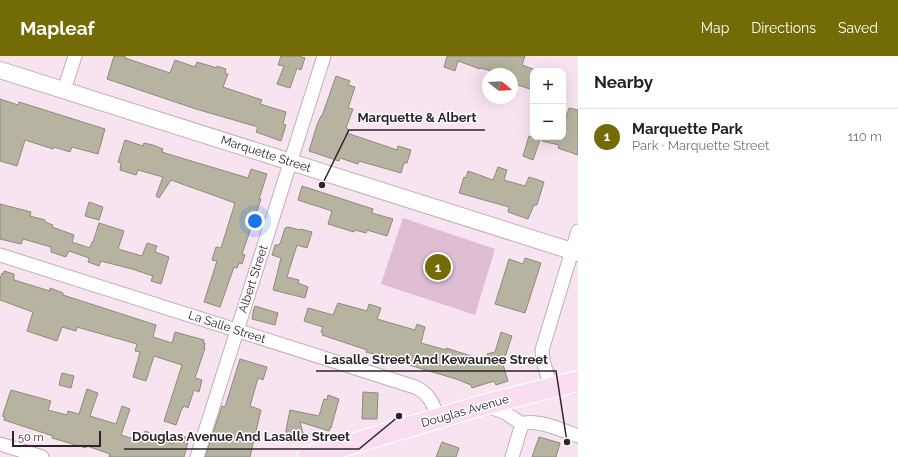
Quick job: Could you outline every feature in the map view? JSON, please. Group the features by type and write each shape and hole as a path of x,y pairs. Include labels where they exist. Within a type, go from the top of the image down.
{"main road":[{"name":"Douglas Avenue","path":"307,457 483,405 578,381"}],"street":[{"path":"64,90 75,56"},
{"name":"Albert Street","path":"197,457 324,56"},
{"name":"Marquette Street","path":"0,70 575,252"},
{"path":"551,388 543,360 542,350 575,252 578,231"},
{"name":"La Salle Street","path":"0,255 415,387 429,397 438,418"},
{"path":"483,405 504,412 522,424"},
{"path":"522,424 526,422 538,424 578,436"},
{"path":"512,457 522,424"},
{"path":"0,444 42,457"}],"shaded area":[{"path":"403,218 495,249 475,315 381,284"}],"building":[{"path":"114,56 125,56 125,58 170,73 175,60 195,67 197,62 226,69 225,73 228,74 223,87 262,100 260,104 286,112 283,124 286,125 281,141 256,132 258,127 196,109 107,79"},
{"path":"281,56 299,56 305,58 301,70 297,68 290,88 277,84 284,66 278,65"},
{"path":"447,56 525,56 522,65 530,68 530,89 518,85 518,68 480,69 458,61 455,71 444,67"},
{"path":"336,76 350,81 348,85 355,87 348,108 353,109 346,128 348,129 347,133 397,150 398,146 411,150 407,163 404,163 401,173 359,161 358,164 340,158 339,161 309,151 317,125 322,116"},
{"path":"0,99 18,105 19,102 105,129 98,154 72,147 70,152 54,147 53,149 25,140 17,166 0,161"},
{"path":"569,108 578,110 578,155 558,148 559,145 542,141 566,140 566,118"},
{"path":"529,136 530,140 540,140 533,160 523,156"},
{"path":"125,140 143,146 144,143 153,145 163,149 162,152 248,178 251,169 267,174 259,199 261,199 242,254 245,255 242,264 239,263 237,268 234,267 220,307 204,302 217,261 212,260 216,247 221,248 235,203 171,180 159,198 156,196 163,177 138,170 136,175 120,170 121,163 118,162"},
{"path":"498,167 507,170 504,180 525,186 529,177 544,182 537,205 534,205 528,219 508,212 509,207 459,193 464,177 466,178 468,171 493,180"},
{"path":"302,186 373,209 372,213 393,219 387,236 367,230 366,233 355,230 354,232 328,224 332,211 298,200"},
{"path":"89,202 103,207 99,220 85,216"},
{"path":"0,204 31,212 30,216 45,220 45,222 53,225 52,227 74,235 72,242 90,248 99,223 124,231 118,249 142,256 147,243 157,246 155,252 169,257 161,284 151,281 153,276 101,261 99,266 88,262 89,258 69,251 66,257 51,252 51,247 23,239 21,244 0,239"},
{"path":"288,227 312,232 307,248 297,245 287,277 299,280 298,283 308,287 305,298 273,290 281,258 272,255 275,245 280,244 285,228"},
{"path":"525,258 541,263 525,313 495,304 509,259 523,264"},
{"path":"4,271 14,274 14,280 50,291 50,288 63,293 63,295 156,325 153,337 172,343 175,332 204,340 203,343 205,343 205,348 195,378 202,380 199,392 194,390 188,408 184,406 182,408 176,425 164,421 182,365 154,356 146,381 133,377 140,352 135,351 137,344 77,327 76,331 62,327 57,341 27,331 33,312 0,300 0,279 2,273 4,274"},
{"path":"338,303 367,311 369,304 381,308 377,319 415,330 417,324 425,327 421,343 446,350 446,348 490,362 487,354 495,352 501,332 512,336 505,357 501,358 508,381 496,385 494,381 472,388 471,385 456,379 409,365 410,363 381,354 381,356 366,352 367,350 322,335 323,333 321,332 323,327 304,321 308,308 333,315"},
{"path":"255,306 278,313 275,325 252,319"},
{"path":"240,359 267,367 263,380 258,378 250,406 261,410 250,457 205,457 222,406 225,407"},
{"path":"62,373 74,376 71,388 59,385"},
{"path":"87,389 98,393 90,416 116,424 122,406 130,409 121,435 142,441 145,431 156,435 155,438 173,444 176,435 189,438 184,457 109,457 110,454 87,446 86,448 52,438 53,436 4,420 5,417 3,417 3,414 11,390 51,401 48,410 67,415 68,411 79,414"},
{"path":"363,392 378,393 377,419 362,419"},
{"path":"328,395 339,399 329,431 300,422 304,438 288,442 286,430 290,410 319,416 324,399 327,400"},
{"path":"539,437 560,443 556,457 532,457"},
{"path":"442,442 459,448 456,457 436,457"}],"place":[{"name":"Marquette & Albert","path":"322,185"},
{"name":"Marquette Park","path":"438,267"},
{"name":"Douglas Avenue And Lasalle Street","path":"399,416"},
{"name":"Lasalle Street And Kewaunee Street","path":"567,442"}]}
